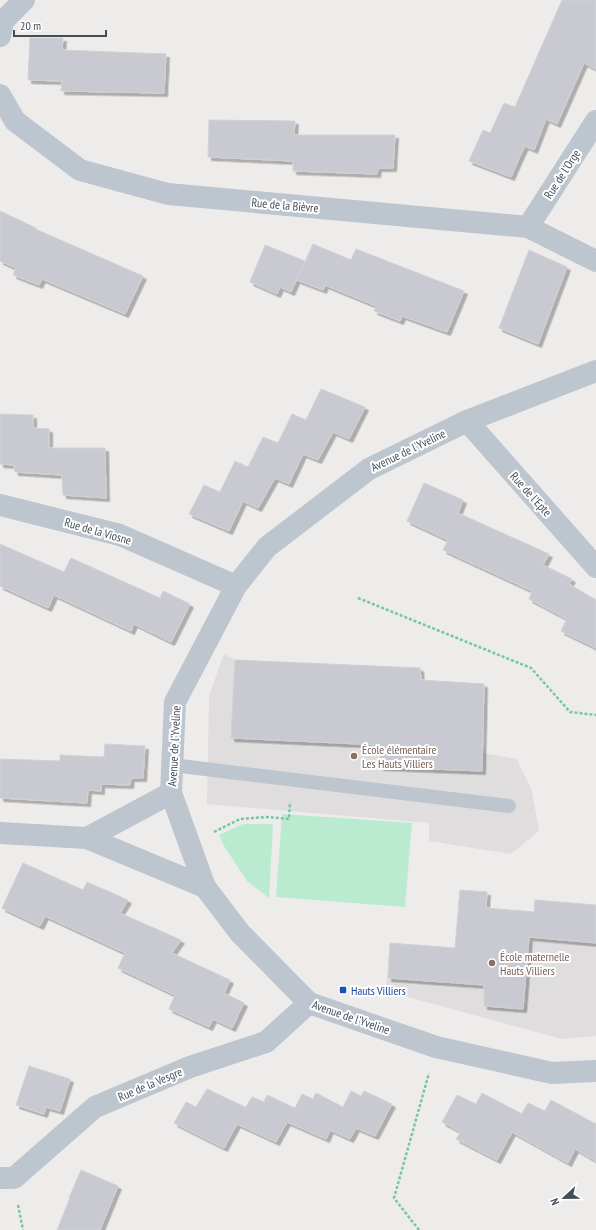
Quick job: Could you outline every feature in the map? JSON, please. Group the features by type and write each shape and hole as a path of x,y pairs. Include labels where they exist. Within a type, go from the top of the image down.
{"street":[{"path":"0,36 3,21 24,0"},
{"name":"Rue de la Bièvre","path":"0,95 15,121 80,170 168,194 528,227 596,261"},
{"name":"Rue de l'Orge","path":"528,227 596,121"},
{"name":"Avenue de l'Yveline","path":"596,371 466,421 369,468 267,546 236,586 175,702 171,793 205,887 240,933 308,1003 436,1047 552,1073 596,1072"},
{"name":"Rue de l'Epte","path":"466,421 596,566"},
{"name":"Rue de la Viosne","path":"0,505 120,535 236,586"},
{"path":"87,838 171,793"},
{"path":"0,833 87,838 205,887"},
{"name":"Rue de la Vesgre","path":"0,1178 14,1178 94,1108 190,1067 266,1042 308,1003"}],"lane":[{"path":"172,765 509,806"}],"path":[{"path":"358,598 530,668 570,712 596,715"},
{"path":"191,846 240,819 267,817 289,819 290,804"},
{"path":"419,1230 394,1198 436,1047"}],"shaded area":[{"name":"École élémentaire Les Hauts Villiers","path":"224,654 235,660 420,668 421,680 484,684 482,753 517,759 532,791 539,831 511,854 429,841 429,823 207,804 209,696"},
{"name":"École maternelle Hauts Villiers","path":"460,890 487,892 486,908 534,912 535,900 596,905 596,1036 562,1039 386,991 390,943 455,948"}],"green space":[{"path":"282,814 412,823 405,907 276,897"},
{"path":"243,824 273,824 269,898 247,881 224,846 219,835"}],"building":[{"path":"562,0 596,0 596,69 584,63 557,124 546,119 534,150 525,146 511,177 469,161 483,130 490,133 504,103 515,107"},
{"path":"30,38 63,38 62,50 166,54 164,93 61,91 62,81 28,80"},
{"path":"209,120 295,121 294,135 395,135 393,168 378,168 377,174 293,171 293,161 208,157"},
{"path":"0,211 36,228 35,229 143,276 125,314 42,279 39,285 13,275 16,268 0,261"},
{"path":"313,244 351,260 356,249 464,291 447,332 402,316 400,321 374,311 376,306 325,285 323,290 297,280"},
{"path":"265,245 305,261 291,292 280,287 277,294 250,282"},
{"path":"529,250 567,267 538,344 499,328"},
{"path":"321,389 365,407 349,439 333,432 318,460 303,454 289,484 275,478 258,508 243,501 229,531 189,514 204,485 220,492 235,461 248,467 263,437 278,443 292,414 306,420"},
{"path":"0,414 33,415 33,428 49,429 49,448 105,448 106,498 63,495 62,475 15,472 14,465 0,464"},
{"path":"424,483 463,500 458,513 549,554 543,565 572,579 569,584 596,600 596,648 561,631 567,619 529,599 532,591 443,550 448,540 407,521"},
{"path":"0,544 64,572 71,558 160,598 163,591 190,604 171,642 134,624 131,631 54,595 48,608 0,586"},
{"path":"235,660 420,668 421,680 484,684 482,771 380,767 380,745 231,738"},
{"path":"105,744 145,746 143,778 131,778 130,785 101,784 101,791 88,790 87,803 0,798 0,759 60,761 60,755 104,757"},
{"path":"23,863 83,890 87,882 128,900 120,913 181,940 172,953 230,980 224,993 244,1003 232,1028 213,1019 209,1027 169,1009 175,995 118,968 125,953 45,916 40,926 2,908"},
{"path":"460,890 487,892 486,908 534,912 535,900 596,905 596,943 529,937 523,1009 484,1006 484,985 388,978 390,943 455,948"},
{"path":"29,1066 70,1079 60,1111 46,1107 44,1114 16,1105"},
{"path":"207,1089 245,1107 244,1110 252,1097 264,1102 267,1095 295,1108 302,1094 313,1099 316,1093 343,1107 351,1091 361,1096 364,1091 392,1104 375,1136 356,1128 350,1139 330,1130 326,1139 287,1122 276,1142 237,1124 224,1148 174,1123 186,1102 196,1107"},
{"path":"482,1093 522,1114 528,1103 545,1111 551,1100 596,1124 596,1161 575,1149 568,1163 512,1132 497,1160 456,1139 461,1132 442,1122 457,1095 476,1104"},
{"path":"81,1170 118,1186 100,1230 57,1230 69,1198"}],"place":[{"name":"École élémentaire Les Hauts Villiers","path":"354,756"},
{"name":"École maternelle Hauts Villiers","path":"492,963"},
{"name":"Hauts Villiers","path":"343,990"}]}
